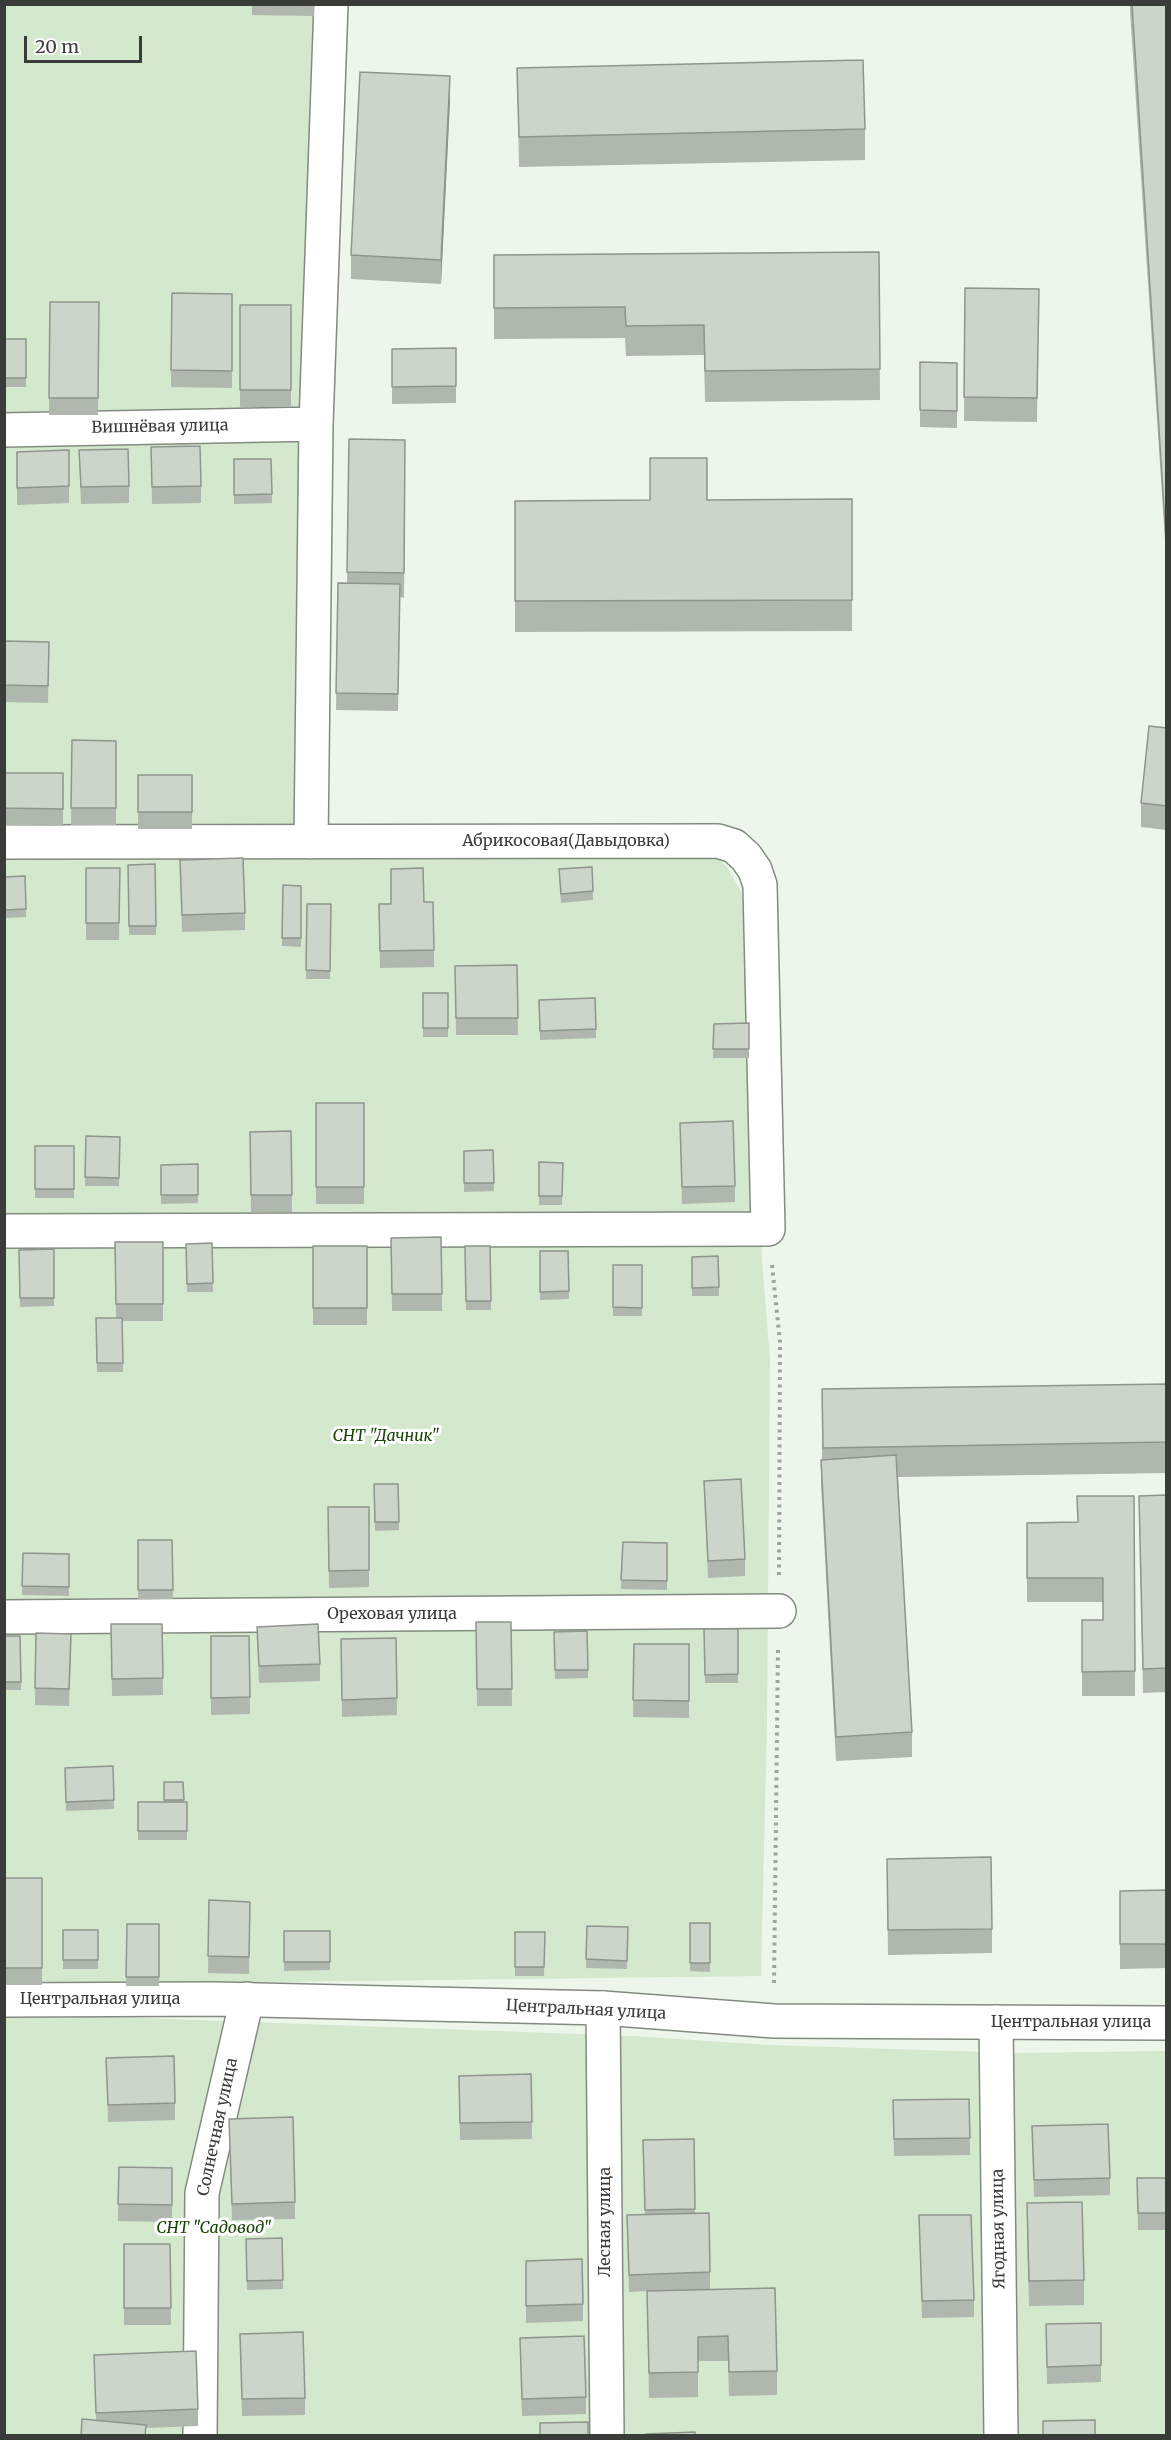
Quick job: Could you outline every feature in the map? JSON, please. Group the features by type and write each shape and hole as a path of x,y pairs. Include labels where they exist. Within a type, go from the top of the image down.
{"street":[{"path":"311,842 316,424 331,4"},
{"name":"Вишнёвая улица","path":"4,430 316,424"},
{"name":"Абрикосовая(Давыдовка)","path":"4,842 718,841 734,846 746,856 755,870 760,885 768,1229"},
{"path":"4,1231 768,1229"},
{"name":"Ореховая улица","path":"4,1617 779,1611"},
{"name":"Центральная улица","path":"4,2000 247,1999 603,2008 774,2021 1167,2023"},
{"name":"Солнечная улица","path":"200,2436 202,2193 247,1999"},
{"name":"Лесная улица","path":"603,2008 607,2436"},
{"name":"Ягодная улица","path":"996,2022 1001,2436"}],"path":[{"path":"768,1229 780,1342 774,2021"}],"green space":[{"name":"СНТ \"Дачник\"","path":"5,5 319,5 305,857 698,852 717,858 727,867 742,893 748,931 762,1260 770,1360 767,1722 761,1976 281,1982 71,1990 5,1989"},
{"name":"СНТ \"Садовод\"","path":"5,2013 633,2036 769,2045 1015,2053 1166,2051 1166,2435 5,2436"}],"building":[{"path":"1132,4 1167,4 1167,539 1166,539"},
{"path":"863,60 865,129 519,137 517,68"},
{"path":"360,72 450,76 441,260 351,255"},
{"path":"879,252 880,369 705,371 704,325 626,326 625,307 494,308 494,255"},
{"path":"965,288 1039,289 1037,398 964,397"},
{"path":"172,293 232,294 232,371 171,370"},
{"path":"50,302 99,302 98,398 49,398"},
{"path":"240,305 291,305 291,390 240,390"},
{"path":"4,339 26,339 26,378 4,378"},
{"path":"456,348 456,386 392,387 392,349"},
{"path":"920,362 957,363 957,411 920,410"},
{"path":"349,439 405,440 404,573 347,572"},
{"path":"200,446 201,486 152,487 151,447"},
{"path":"128,449 129,486 81,487 79,450"},
{"path":"69,450 69,486 17,488 17,452"},
{"path":"650,458 707,458 707,500 852,499 852,600 515,601 515,501 650,500"},
{"path":"234,459 271,459 272,494 234,495"},
{"path":"338,583 400,584 398,694 336,693"},
{"path":"4,641 49,642 48,686 4,685"},
{"path":"1149,726 1167,728 1167,806 1141,803"},
{"path":"72,740 116,741 116,808 71,808"},
{"path":"4,773 63,773 63,809 4,808"},
{"path":"138,775 192,775 192,812 138,812"},
{"path":"243,858 245,913 182,915 180,860"},
{"path":"155,864 156,926 129,926 128,865"},
{"path":"592,867 593,891 561,894 559,869"},
{"path":"86,868 120,868 119,923 86,923"},
{"path":"423,868 424,902 433,902 434,950 380,951 379,904 391,904 391,869"},
{"path":"25,876 26,909 4,910 4,877"},
{"path":"283,885 301,886 301,938 282,938"},
{"path":"307,904 331,904 330,971 306,970"},
{"path":"517,965 518,1018 456,1018 455,966"},
{"path":"423,993 448,993 448,1028 423,1028"},
{"path":"595,998 596,1029 540,1031 539,1000"},
{"path":"749,1023 749,1049 713,1049 714,1024"},
{"path":"316,1103 364,1103 364,1187 316,1187"},
{"path":"733,1121 735,1186 682,1187 680,1123"},
{"path":"291,1131 292,1195 251,1195 250,1132"},
{"path":"86,1136 120,1137 119,1178 85,1177"},
{"path":"35,1146 74,1146 74,1189 35,1189"},
{"path":"493,1150 494,1183 464,1183 464,1151"},
{"path":"539,1162 563,1163 562,1196 539,1196"},
{"path":"198,1164 198,1195 161,1195 161,1165"},
{"path":"441,1237 442,1294 392,1294 391,1238"},
{"path":"115,1242 163,1242 163,1304 116,1304"},
{"path":"212,1243 213,1283 187,1284 186,1244"},
{"path":"313,1246 367,1246 367,1308 313,1308"},
{"path":"465,1246 490,1246 491,1301 466,1301"},
{"path":"54,1249 54,1298 20,1298 19,1250"},
{"path":"540,1251 568,1251 569,1291 540,1292"},
{"path":"718,1256 719,1287 692,1288 692,1257"},
{"path":"613,1265 642,1265 642,1308 613,1307"},
{"path":"96,1318 122,1318 123,1363 97,1363"},
{"path":"1167,1384 1167,1442 823,1448 822,1389"},
{"path":"896,1455 912,1732 836,1737 821,1460"},
{"path":"741,1479 745,1559 708,1561 704,1481"},
{"path":"374,1484 398,1484 399,1522 375,1522"},
{"path":"1167,1495 1167,1668 1143,1669 1139,1496"},
{"path":"1077,1496 1134,1496 1135,1671 1082,1672 1082,1620 1103,1620 1103,1578 1027,1578 1027,1523 1078,1522"},
{"path":"328,1507 369,1507 369,1570 329,1571"},
{"path":"138,1540 172,1540 173,1590 138,1590"},
{"path":"623,1542 667,1543 667,1581 621,1580"},
{"path":"23,1553 69,1554 69,1587 22,1586"},
{"path":"476,1622 511,1622 512,1689 477,1689"},
{"path":"111,1624 162,1624 163,1678 112,1679"},
{"path":"318,1624 320,1664 259,1666 257,1627"},
{"path":"704,1629 738,1629 738,1674 705,1675"},
{"path":"587,1631 588,1670 555,1670 554,1632"},
{"path":"36,1633 71,1634 69,1689 35,1688"},
{"path":"4,1636 20,1636 21,1682 4,1682"},
{"path":"211,1636 249,1636 250,1697 211,1698"},
{"path":"396,1638 397,1698 342,1700 341,1639"},
{"path":"634,1644 689,1644 689,1701 633,1700"},
{"path":"113,1766 114,1800 66,1802 65,1768"},
{"path":"164,1782 183,1782 184,1800 164,1800"},
{"path":"138,1802 187,1802 187,1831 138,1831"},
{"path":"991,1857 992,1929 888,1930 887,1859"},
{"path":"4,1878 42,1878 42,1968 4,1968"},
{"path":"1167,1890 1167,1944 1120,1944 1120,1891"},
{"path":"209,1900 250,1902 249,1957 208,1956"},
{"path":"690,1923 710,1923 710,1963 690,1963"},
{"path":"127,1924 159,1924 159,1977 126,1977"},
{"path":"587,1926 628,1927 627,1961 586,1959"},
{"path":"63,1930 98,1930 98,1960 63,1960"},
{"path":"284,1931 330,1931 330,1962 284,1962"},
{"path":"515,1932 545,1932 544,1967 515,1967"},
{"path":"174,2056 175,2103 108,2105 106,2058"},
{"path":"531,2074 532,2122 460,2123 459,2076"},
{"path":"969,2099 970,2138 894,2139 893,2100"},
{"path":"293,2117 295,2202 232,2204 229,2119"},
{"path":"1108,2124 1110,2178 1034,2180 1032,2126"},
{"path":"694,2139 695,2209 645,2210 643,2140"},
{"path":"119,2167 172,2168 172,2205 118,2204"},
{"path":"1137,2178 1167,2178 1167,2213 1138,2213"},
{"path":"1082,2202 1084,2280 1029,2281 1027,2203"},
{"path":"709,2213 710,2272 629,2275 627,2215"},
{"path":"919,2215 971,2215 974,2300 922,2301"},
{"path":"282,2238 283,2280 247,2281 246,2239"},
{"path":"124,2244 170,2244 171,2308 124,2308"},
{"path":"582,2259 583,2304 526,2306 526,2261"},
{"path":"775,2288 777,2371 729,2372 728,2336 698,2337 698,2372 649,2373 647,2291"},
{"path":"1101,2323 1101,2365 1047,2367 1046,2324"},
{"path":"303,2332 305,2398 242,2399 240,2334"},
{"path":"584,2336 586,2397 522,2399 520,2338"},
{"path":"196,2351 198,2409 96,2413 94,2355"},
{"path":"82,2419 146,2425 145,2436 81,2436"},
{"path":"1095,2420 1095,2436 1043,2436 1043,2421"},
{"path":"588,2422 588,2436 540,2436 540,2423"},
{"path":"695,2432 695,2436 646,2436 646,2434"}]}
